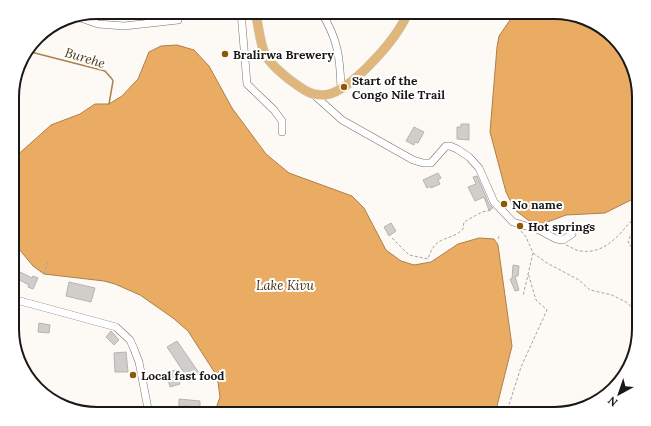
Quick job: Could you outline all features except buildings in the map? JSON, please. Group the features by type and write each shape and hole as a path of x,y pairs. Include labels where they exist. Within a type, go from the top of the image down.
{"main road":[{"path":"257,19 265,55 283,74 300,88 312,94 322,95 330,94 353,80 380,54 404,19"}],"street":[{"path":"242,19 247,84 274,110 282,121 282,132"},
{"path":"325,19 335,38 339,54 341,88"},
{"path":"86,20 98,24 124,26 178,20"},
{"path":"312,94 342,120 413,160 423,163 431,163 446,146 458,149 470,157 479,168 486,180 494,202 513,222 539,230 556,240 563,240 572,234"},
{"path":"19,301 116,327 130,340 134,349 139,362 148,407"}],"path":[{"path":"392,238 409,255 428,259 432,248 444,238 458,234 464,228 464,222 482,212 492,210 498,206"},
{"path":"556,240 580,251 599,250 616,239 631,221"},
{"path":"631,221 632,226"},
{"path":"513,222 526,237 533,253 547,263 579,280 590,290 612,295 628,304 632,309"},
{"path":"632,232 628,241 630,246 632,246"},
{"path":"498,240 500,234"},
{"path":"523,296 533,253"},
{"path":"44,274 48,262"},
{"path":"508,407 521,367 546,310 536,300 528,273"}],"water":[{"path":"554,19 574,22 598,32 616,49 622,58 631,81 632,200 605,213 566,215 542,224 532,223 515,210 506,192 490,132 497,47 499,36 510,20"},
{"name":"Lake Kivu","path":"177,45 194,50 209,66 232,108 266,154 289,173 352,196 364,208 386,250 401,261 414,265 431,262 458,244 479,238 494,239 498,245 512,346 497,407 216,407 220,397 215,373 188,331 173,318 140,295 115,284 104,281 44,274 33,266 19,249 19,154 51,125 80,114 95,104 109,104 122,96 138,79 149,52 161,46"}],"waterway":[{"name":"Burehe","path":"33,52 105,71 113,81 109,104"}],"place":[{"name":"Bralirwa Brewery","path":"225,54"},
{"name":"Start of the Congo Nile Trail","path":"344,87"},
{"name":"No name","path":"504,204"},
{"name":"Hot springs","path":"520,226"},
{"name":"Local fast food","path":"133,375"}]}
